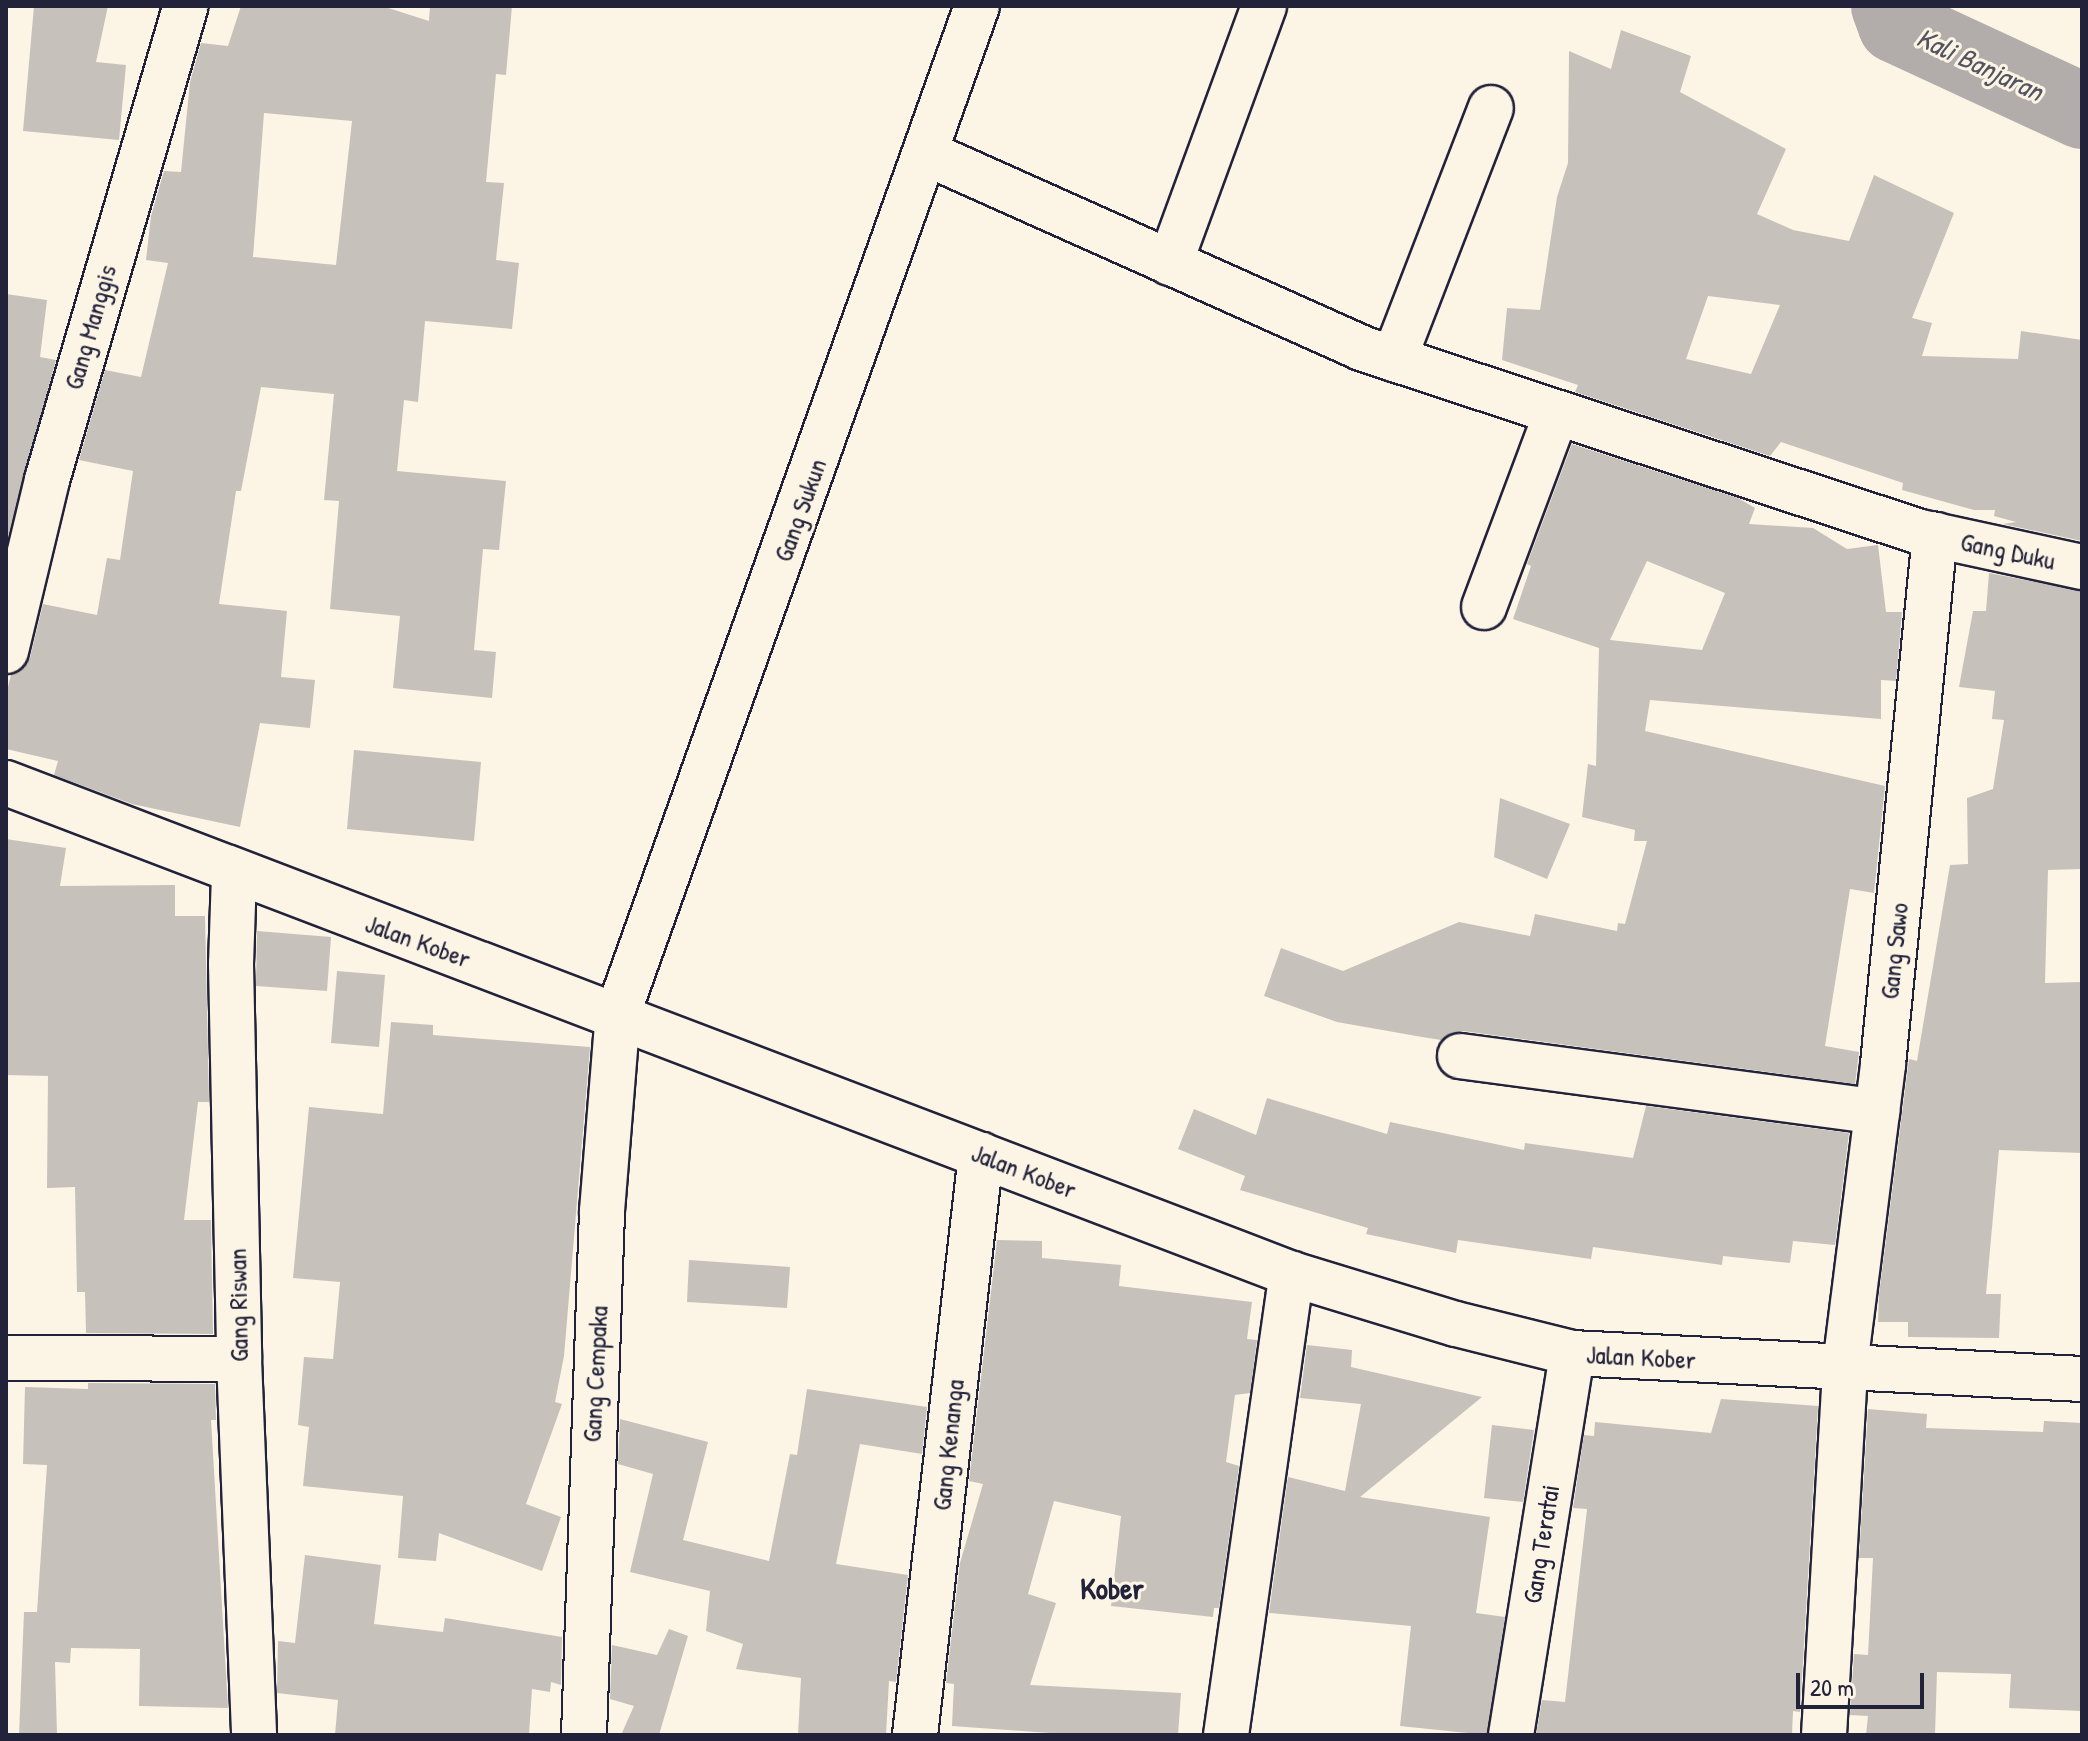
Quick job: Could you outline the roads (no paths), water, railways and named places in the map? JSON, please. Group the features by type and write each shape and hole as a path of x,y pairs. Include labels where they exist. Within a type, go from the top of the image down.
{"street":[{"name":"Gang Manggis","path":"6,651 60,435 186,6"},
{"name":"Gang Sukun","path":"618,1013 928,154 977,6"},
{"path":"1170,263 1264,6"},
{"path":"1394,359 1491,108"},
{"name":"Gang Duku","path":"928,154 1394,359 1935,535 2082,567"},
{"path":"1484,607 1556,414"},
{"name":"Gang Sawo","path":"1824,1735 1845,1366 1877,1112 1935,535"},
{"name":"Jalan Kober","path":"6,783 234,874 618,1013 1292,1274 1572,1353 2082,1379"},
{"name":"Gang Riswan","path":"234,874 231,964 239,1359 254,1735"},
{"name":"Gang Cempaka","path":"584,1735 596,1337 618,1013"},
{"path":"1460,1056 1877,1112"},
{"name":"Gang Kenanga","path":"915,1735 981,1155"},
{"path":"1226,1735 1292,1274"},
{"name":"Gang Teratai","path":"1511,1735 1572,1353"},
{"path":"6,1358 239,1359"}],"waterway":[{"name":"Kali Banjaran","path":"1889,6 1896,25 2082,111"}],"district":[{"name":"Kober","path":"1112,1588"}]}
